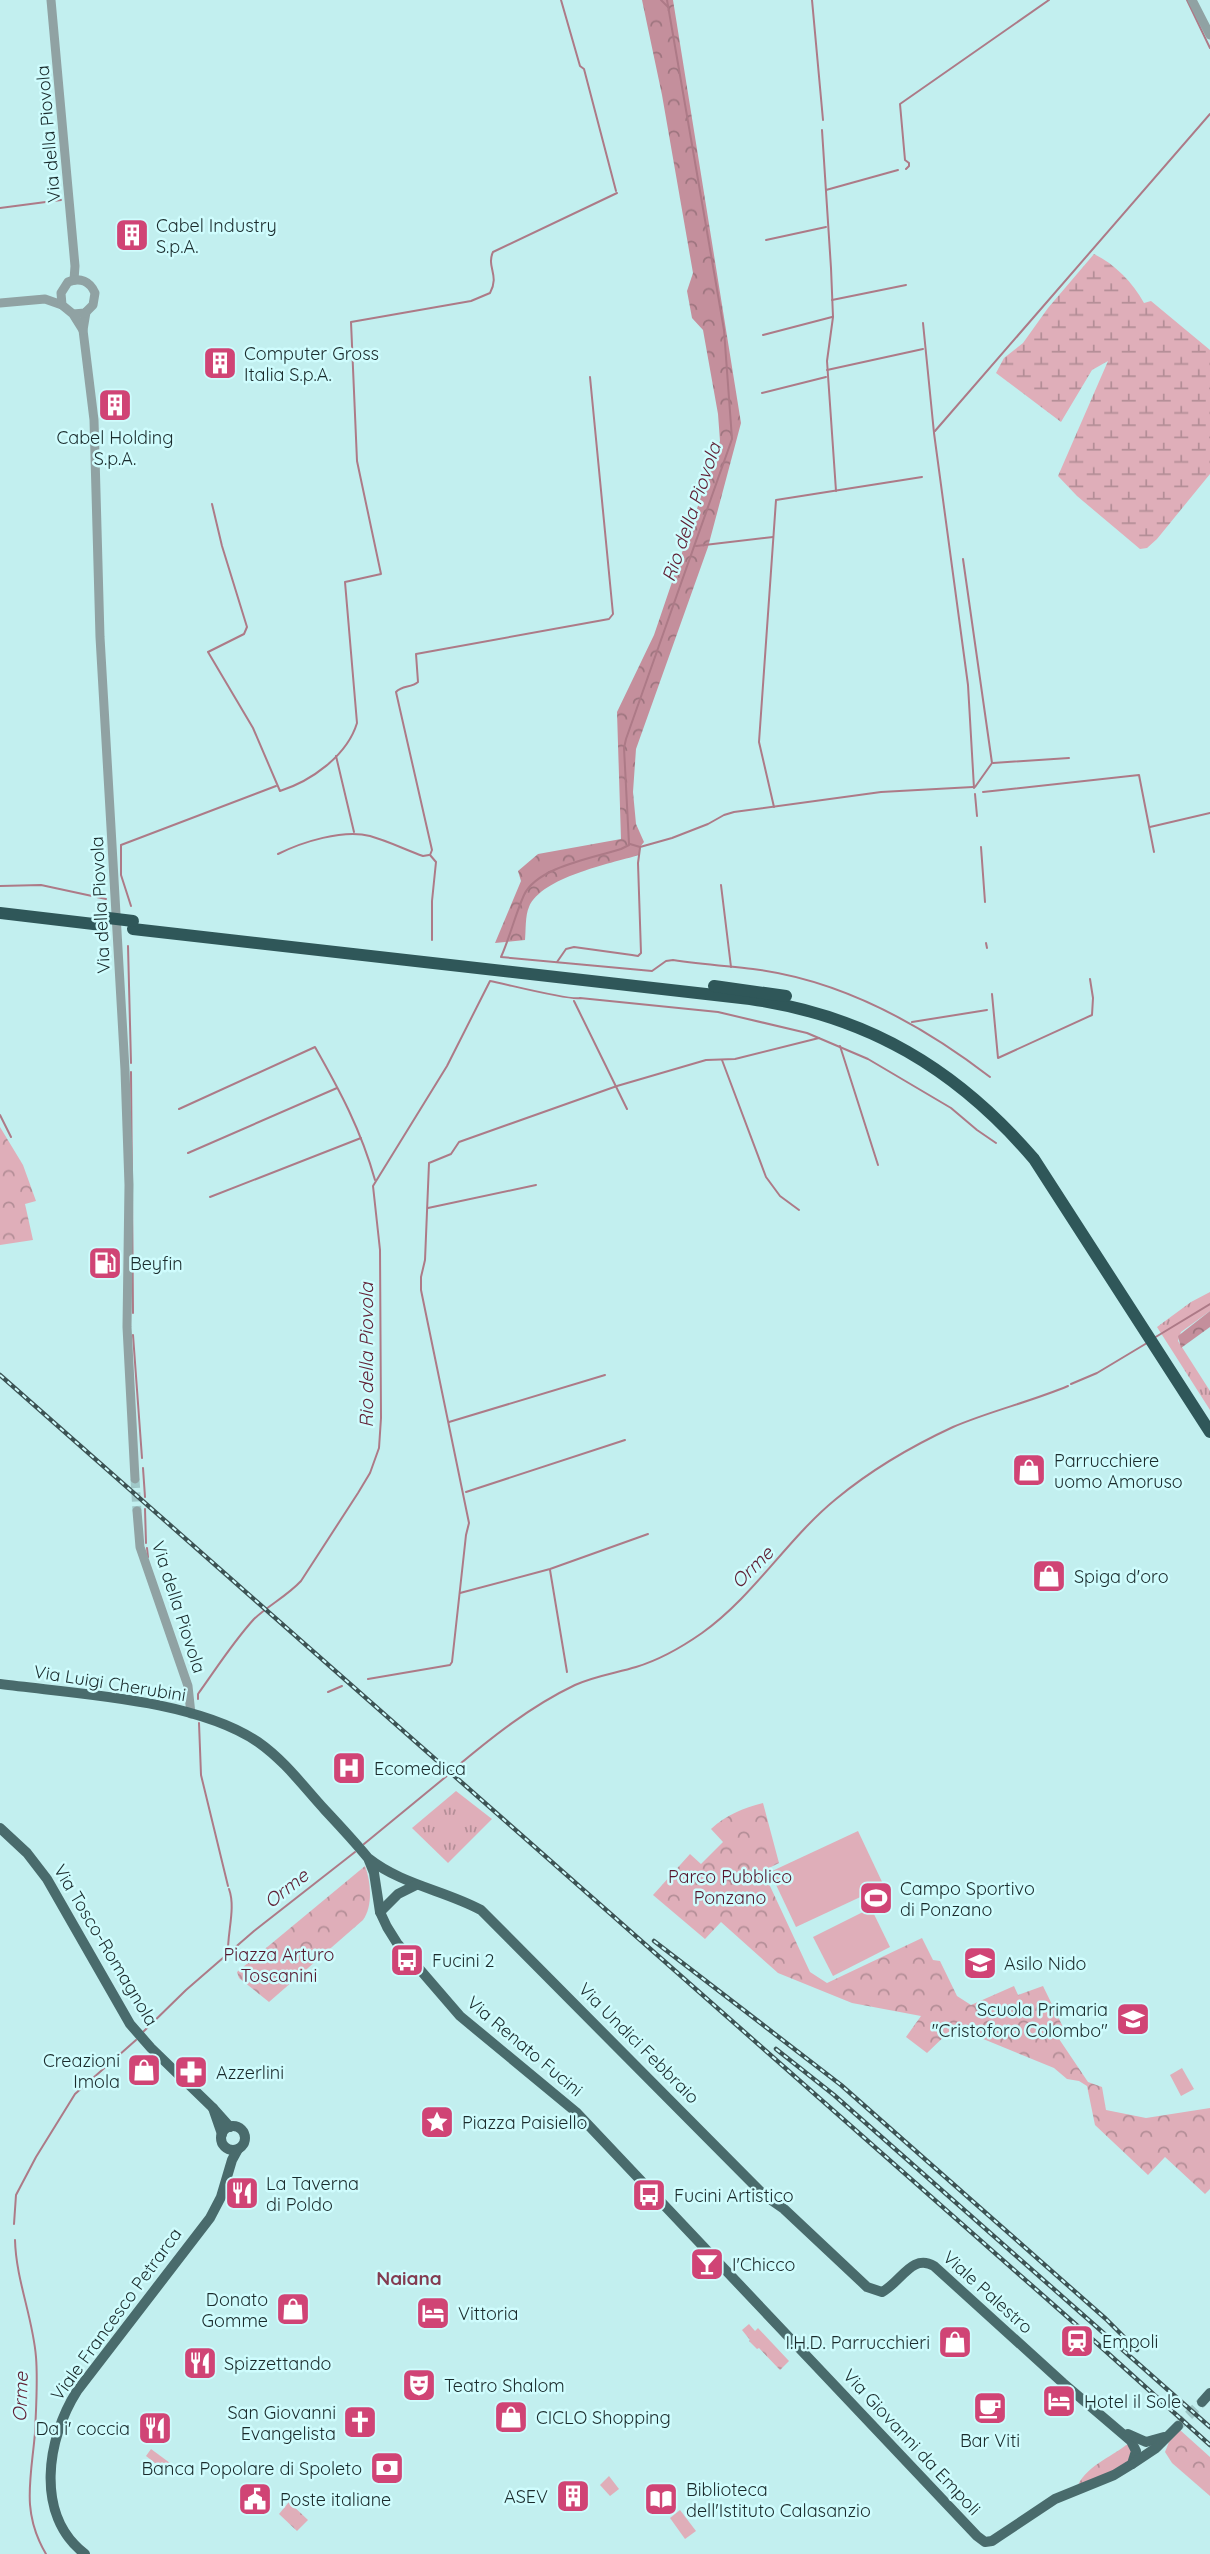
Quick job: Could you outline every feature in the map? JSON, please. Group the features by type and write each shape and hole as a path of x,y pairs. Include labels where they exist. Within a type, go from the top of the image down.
{"highway":[{"path":"0,906 133,925 724,995 786,1004 819,1012 862,1028 901,1047 941,1072 1004,1125 1049,1180 1149,1330 1208,1425"},
{"path":"0,913 101,921"}],"main road":[{"name":"Via Luigi Cherubini","path":"0,1684 169,1707 234,1729 277,1757 368,1858"},
{"name":"Via Tosco-Romagnola","path":"0,1828 27,1853 47,1879 130,2024 213,2108 226,2131 239,2128 244,2133 243,2144 238,2149"},
{"name":"Via Undici Febbraio","path":"368,1858 393,1875 440,1891 481,1910 764,2195 784,2209 823,2247"},
{"name":"Via Renato Fucini","path":"368,1858 377,1885 380,1912 397,1943 460,2016 576,2112 812,2361"},
{"path":"380,1912 402,1891 416,1885"},
{"path":"226,2131 224,2146 231,2150 238,2149"},
{"name":"Viale Francesco Petrarca","path":"224,2146 228,2175"},
{"name":"Viale Francesco Petrarca","path":"85,2554 66,2534 54,2508 51,2472 58,2429 66,2408 77,2391 215,2211 238,2149"},
{"name":"Viale Palestro","path":"823,2247 867,2287 882,2292 918,2262 927,2261 1119,2430"},
{"name":"Via Giovanni da Empoli","path":"812,2361 983,2541 989,2542 1055,2499 1114,2475 1130,2465"},
{"path":"1119,2430 1146,2442 1159,2440 1174,2429 1156,2448 1130,2465"},
{"path":"1119,2430 1135,2448 1135,2457 1130,2465"}],"street":[{"name":"Via della Piovola","path":"51,0 75,266 79,280"},
{"path":"1192,0 1210,35"},
{"path":"45,299 79,280 93,288 95,298 93,305 86,312 83,330"},
{"path":"62,289 62,305"},
{"path":"0,303 45,299 62,305 73,314 83,330"},
{"path":"73,314 86,312"},
{"name":"Via della Piovola","path":"83,330 94,420 100,637 125,1070 129,1185 127,1327 135,1479"},
{"name":"Via della Piovola","path":"137,1511 140,1547 188,1686 191,1714"}],"green space":[{"path":"642,0 673,0 741,423 708,547 636,749 633,792 636,824 644,842 639,855 594,867 547,887 529,907 525,940 495,943 521,881 518,871 538,854 621,839 617,712 654,635 720,441 718,414 703,330 692,318 687,291 693,273 662,95"},
{"path":"1094,254 1123,275 1144,303 1151,301 1210,350 1210,474 1147,548 1140,549 1077,496 1058,476 1108,361 1092,370 1061,422 996,373 1004,358 1023,343 1048,308"},
{"path":"0,1127 23,1165 36,1201 25,1204 33,1240 0,1245"},
{"path":"1210,1292 1210,1311 1181,1332 1178,1341 1210,1391 1210,1410 1157,1327 1191,1302"},
{"path":"1210,1311 1210,1327 1181,1348 1178,1336"},
{"path":"456,1791 492,1819 448,1863 412,1828"},
{"name":"Parco Pubblico Ponzano","path":"763,1803 779,1863 763,1871 810,1972 827,1983 922,1938 933,1960 940,1961 957,1996 971,2005 1014,1986 1018,1995 1043,1986 1063,2027 1053,2030 1088,2082 1102,2087 1106,2110 1146,2118 1210,2108 1210,2189 1205,2194 1165,2157 1148,2175 1095,2125 1087,2086 1079,2081 1067,2079 1054,2068 954,2027 927,2053 906,2037 921,2016 852,2003 778,1973 721,1922 705,1939 653,1895 690,1854 701,1864 723,1842 711,1829 735,1813"},
{"path":"858,1831 884,1886 796,1927 770,1872"},
{"name":"Piazza Arturo Toscanini","path":"365,1866 370,1894 363,1920 269,2002 239,1978 237,1972"},
{"path":"871,1908 890,1947 833,1976 813,1937"},
{"path":"1182,2068 1194,2089 1181,2096 1170,2075"},
{"path":"749,2324 755,2331 758,2328 789,2361 780,2370 749,2341 742,2330"},
{"path":"1180,2430 1210,2457 1210,2496 1172,2463 1165,2452 1169,2442"},
{"path":"1131,2441 1132,2464 1078,2485 1088,2471"},
{"path":"151,2449 170,2463 164,2470 146,2456"},
{"path":"609,2476 619,2489 610,2496 600,2485"},
{"path":"289,2502 308,2520 297,2531 279,2514"},
{"path":"680,2510 696,2531 685,2539 670,2518"}],"waterway":[{"path":"561,0 580,66 584,69 616,191"},
{"name":"Rio della Piovola","path":"661,0 668,7"},
{"name":"Rio della Piovola","path":"629,844 624,748 626,739 732,439 724,330 667,0"},
{"path":"812,0 823,120"},
{"path":"906,169 909,163 905,160 900,104 1049,0"},
{"path":"1187,0 1210,48"},
{"path":"935,431 1210,114"},
{"path":"822,130 833,317 827,361 836,491"},
{"path":"826,190 898,170"},
{"path":"212,504 247,627 244,634 208,652 253,728 280,791 304,781 326,766 352,735 357,723 345,582 381,574 357,461 351,322 471,301 490,293 494,281 491,262 493,252 617,193"},
{"path":"0,208 61,200"},
{"path":"766,240 826,227"},
{"path":"832,300 906,285"},
{"path":"763,335 832,317"},
{"path":"923,323 934,433 968,685 974,788"},
{"path":"827,370 923,349"},
{"path":"432,940 436,862 430,855 432,850 396,692 418,682 416,654 609,619 613,614 590,377"},
{"path":"762,393 826,377"},
{"path":"774,807 759,742 776,500 922,477"},
{"path":"696,546 773,537"},
{"path":"963,559 992,763 975,787"},
{"path":"336,756 354,832"},
{"path":"993,763 1069,758"},
{"path":"983,792 1139,775 1154,852"},
{"path":"131,906 121,875 121,845 276,786"},
{"path":"630,844 640,847 672,838 734,812 881,792 973,787"},
{"path":"975,794 977,816"},
{"path":"1150,827 1210,813"},
{"path":"278,854 335,835 359,834 383,840 423,856 429,855"},
{"path":"629,845 567,865 541,877 531,885 524,895 501,957 652,971 666,961 673,960 786,975 817,983 879,1007 936,1039 990,1077"},
{"path":"981,847 985,902"},
{"path":"557,962 566,949 574,947 638,956 641,953 638,863 640,848"},
{"path":"0,886 41,885 106,899"},
{"path":"721,885 731,967"},
{"path":"986,943 987,948"},
{"path":"128,946 131,1063"},
{"path":"992,994 998,1058 1092,1015 1090,979"},
{"name":"Rio della Piovola","path":"198,1699 198,1694 246,1628 301,1581 370,1473 379,1448 381,1418 380,1250 373,1186 447,1066 490,981 564,997 718,1012 807,1033 868,1059 951,1108 996,1143"},
{"path":"574,1001 627,1109"},
{"path":"912,1022 987,1010"},
{"path":"368,1679 450,1665 452,1662 469,1523 421,1290 425,1260 429,1163 451,1154 459,1142 617,1086 706,1060 735,1059 819,1038"},
{"path":"840,1046 878,1165"},
{"path":"179,1109 315,1047 349,1111 375,1180"},
{"path":"722,1060 766,1177 780,1196 799,1210"},
{"path":"131,1072 133,1313"},
{"path":"188,1153 337,1088"},
{"path":"0,1115 11,1137"},
{"path":"210,1197 361,1138"},
{"path":"428,1208 536,1185"},
{"name":"Orme","path":"1154,1338 1210,1304"},
{"path":"133,1335 142,1458"},
{"name":"Orme","path":"1071,1384 1097,1373 1147,1343"},
{"path":"449,1422 605,1375"},
{"name":"Orme","path":"454,1769 512,1723 559,1693 590,1679 653,1661 702,1633 738,1602 818,1515 849,1488 892,1459 953,1427 1068,1386"},
{"path":"466,1492 625,1440"},
{"path":"143,1468 145,1497"},
{"path":"145,1509 146,1543"},
{"path":"460,1593 550,1569 648,1534"},
{"path":"147,1548 148,1557"},
{"path":"550,1570 567,1672"},
{"path":"328,1692 342,1686"},
{"name":"Rio della Piovola","path":"199,1723 201,1775 228,1886"},
{"name":"Orme","path":"364,1844 448,1775"},
{"name":"Orme","path":"143,2032 186,1990 254,1931 355,1852"},
{"name":"Rio della Piovola","path":"228,1954 232,1904 229,1889"},
{"name":"Orme","path":"14,2224 16,2195 75,2094 136,2040"},
{"name":"Orme","path":"15,2240 18,2270 37,2366 30,2509 38,2539 46,2554"}],"tunnel":[{"path":"135,1479 137,1511"},
{"path":"1178,2426 1202,2402"}],"railway":[{"path":"0,1375 1210,2445"},
{"path":"654,1941 841,2085 1106,2319 1137,2350"},
{"path":"776,2049 834,2095 1210,2427"}],"place":[{"name":"Cabel Industry S.p.A.","path":"132,235"},
{"name":"Computer Gross Italia S.p.A.","path":"220,363"},
{"name":"Cabel Holding S.p.A.","path":"115,405"},
{"name":"Beyfin","path":"105,1263"},
{"name":"Parrucchiere uomo Amoruso","path":"1029,1470"},
{"name":"Spiga d'oro","path":"1049,1576"},
{"name":"Ecomedica","path":"349,1768"},
{"name":"Campo Sportivo di Ponzano","path":"876,1898"},
{"name":"Fucini 2","path":"407,1960"},
{"name":"Asilo Nido","path":"980,1963"},
{"name":"Scuola Primaria \"Cristoforo Colombo\"","path":"1133,2019"},
{"name":"Creazioni Imola","path":"144,2070"},
{"name":"Azzerlini","path":"191,2072"},
{"name":"Piazza Paisiello","path":"437,2122"},
{"name":"La Taverna di Poldo","path":"242,2193"},
{"name":"Fucini Artistico","path":"649,2195"},
{"name":"I'Chicco","path":"707,2264"},
{"name":"Donato Gomme","path":"293,2309"},
{"name":"Vittoria","path":"433,2313"},
{"name":"Empoli","path":"1077,2341"},
{"name":"I.H.D. Parrucchieri","path":"955,2342"},
{"name":"Spizzettando","path":"200,2363"},
{"name":"Teatro Shalom","path":"419,2385"},
{"name":"Hotel il Sole","path":"1059,2401"},
{"name":"Bar Viti","path":"990,2408"},
{"name":"CICLO Shopping","path":"511,2417"},
{"name":"San Giovanni Evangelista","path":"360,2422"},
{"name":"Da i' coccia","path":"155,2428"},
{"name":"Banca Popolare di Spoleto","path":"387,2468"},
{"name":"ASEV","path":"573,2496"},
{"name":"Poste italiane","path":"255,2499"},
{"name":"Biblioteca dell'Istituto Calasanzio","path":"661,2499"}],"district":[{"name":"Naiana","path":"409,2278"}]}
